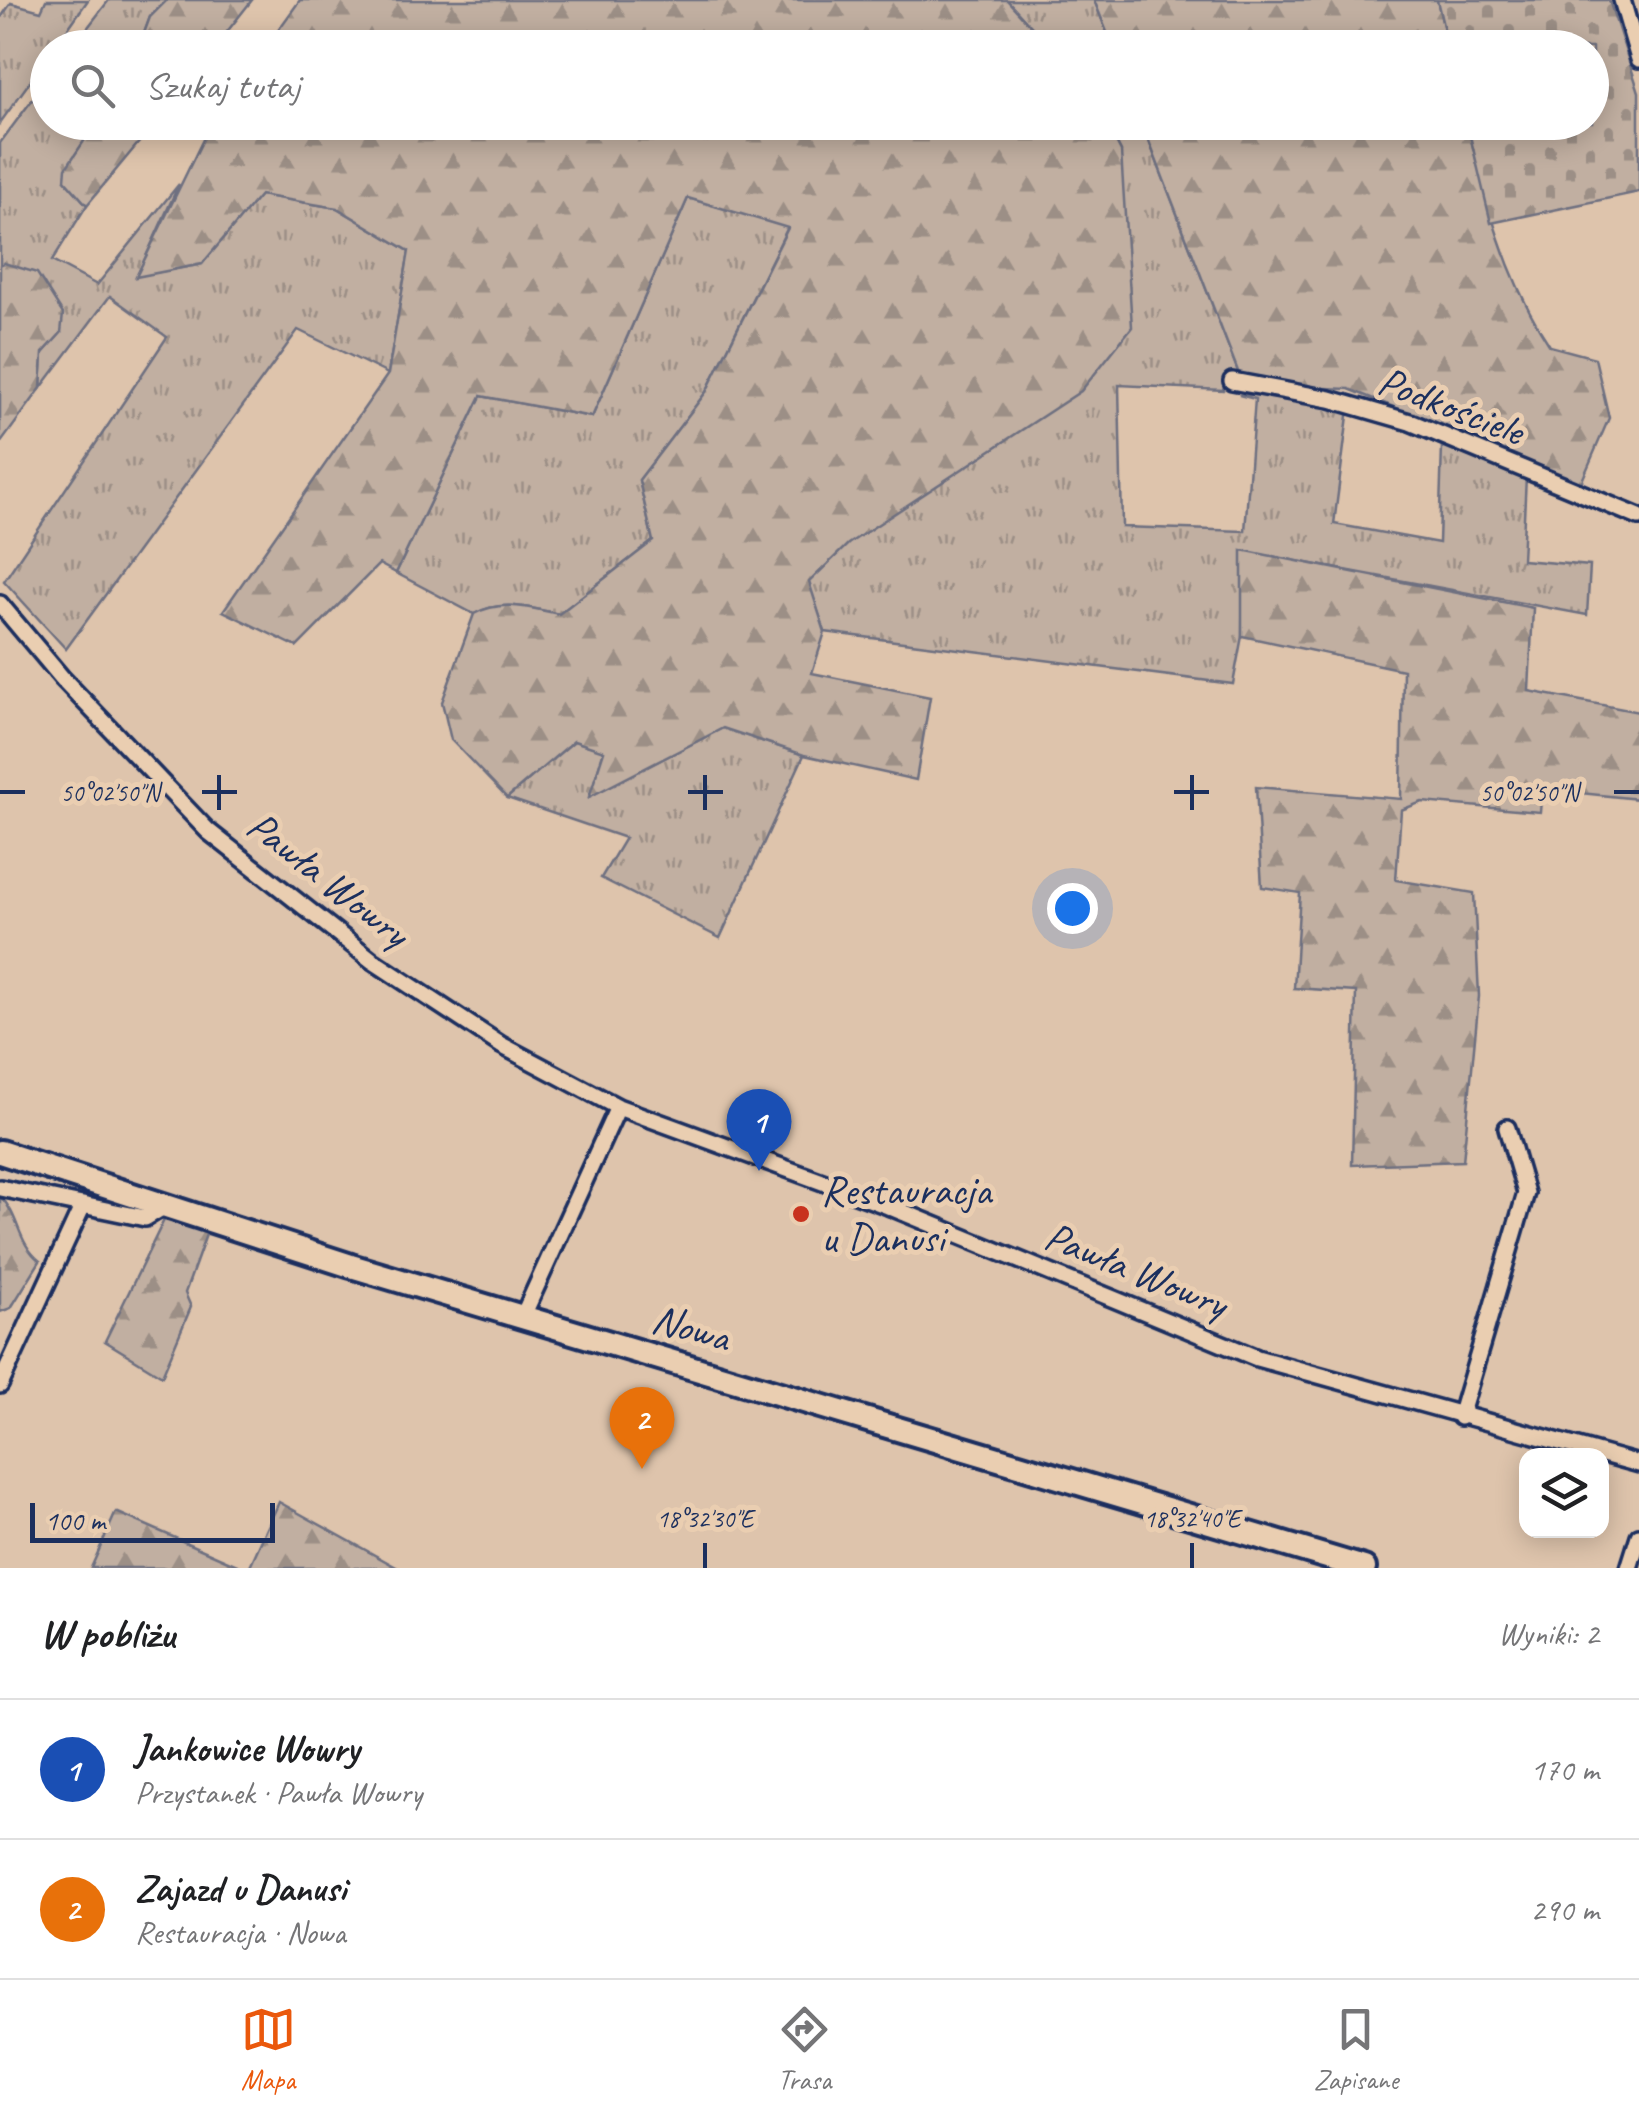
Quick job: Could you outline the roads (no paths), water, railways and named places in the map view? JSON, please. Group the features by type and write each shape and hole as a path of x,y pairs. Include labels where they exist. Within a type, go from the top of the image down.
{"street":[{"path":"1622,0 1639,59"},
{"name":"Podkościele","path":"1232,381 1330,400 1410,422 1639,517"},
{"name":"Pawła Wowry","path":"0,604 62,678 208,830 373,961 500,1044 618,1107 888,1206 1257,1358 1639,1464"},
{"path":"522,1318 618,1107"},
{"path":"1460,1417 1526,1194 1507,1128"},
{"name":"Nowa","path":"0,1152 522,1318 1364,1568"},
{"path":"0,1188 145,1218 166,1206"},
{"path":"0,1385 84,1205"},
{"path":"1629,1568 1639,1536"}],"place":[{"name":"Jankowice Wowry","path":"759,1171"},
{"name":"Restauracja u Danusi","path":"801,1214"},
{"name":"Zajazd u Danusi","path":"642,1469"}]}
